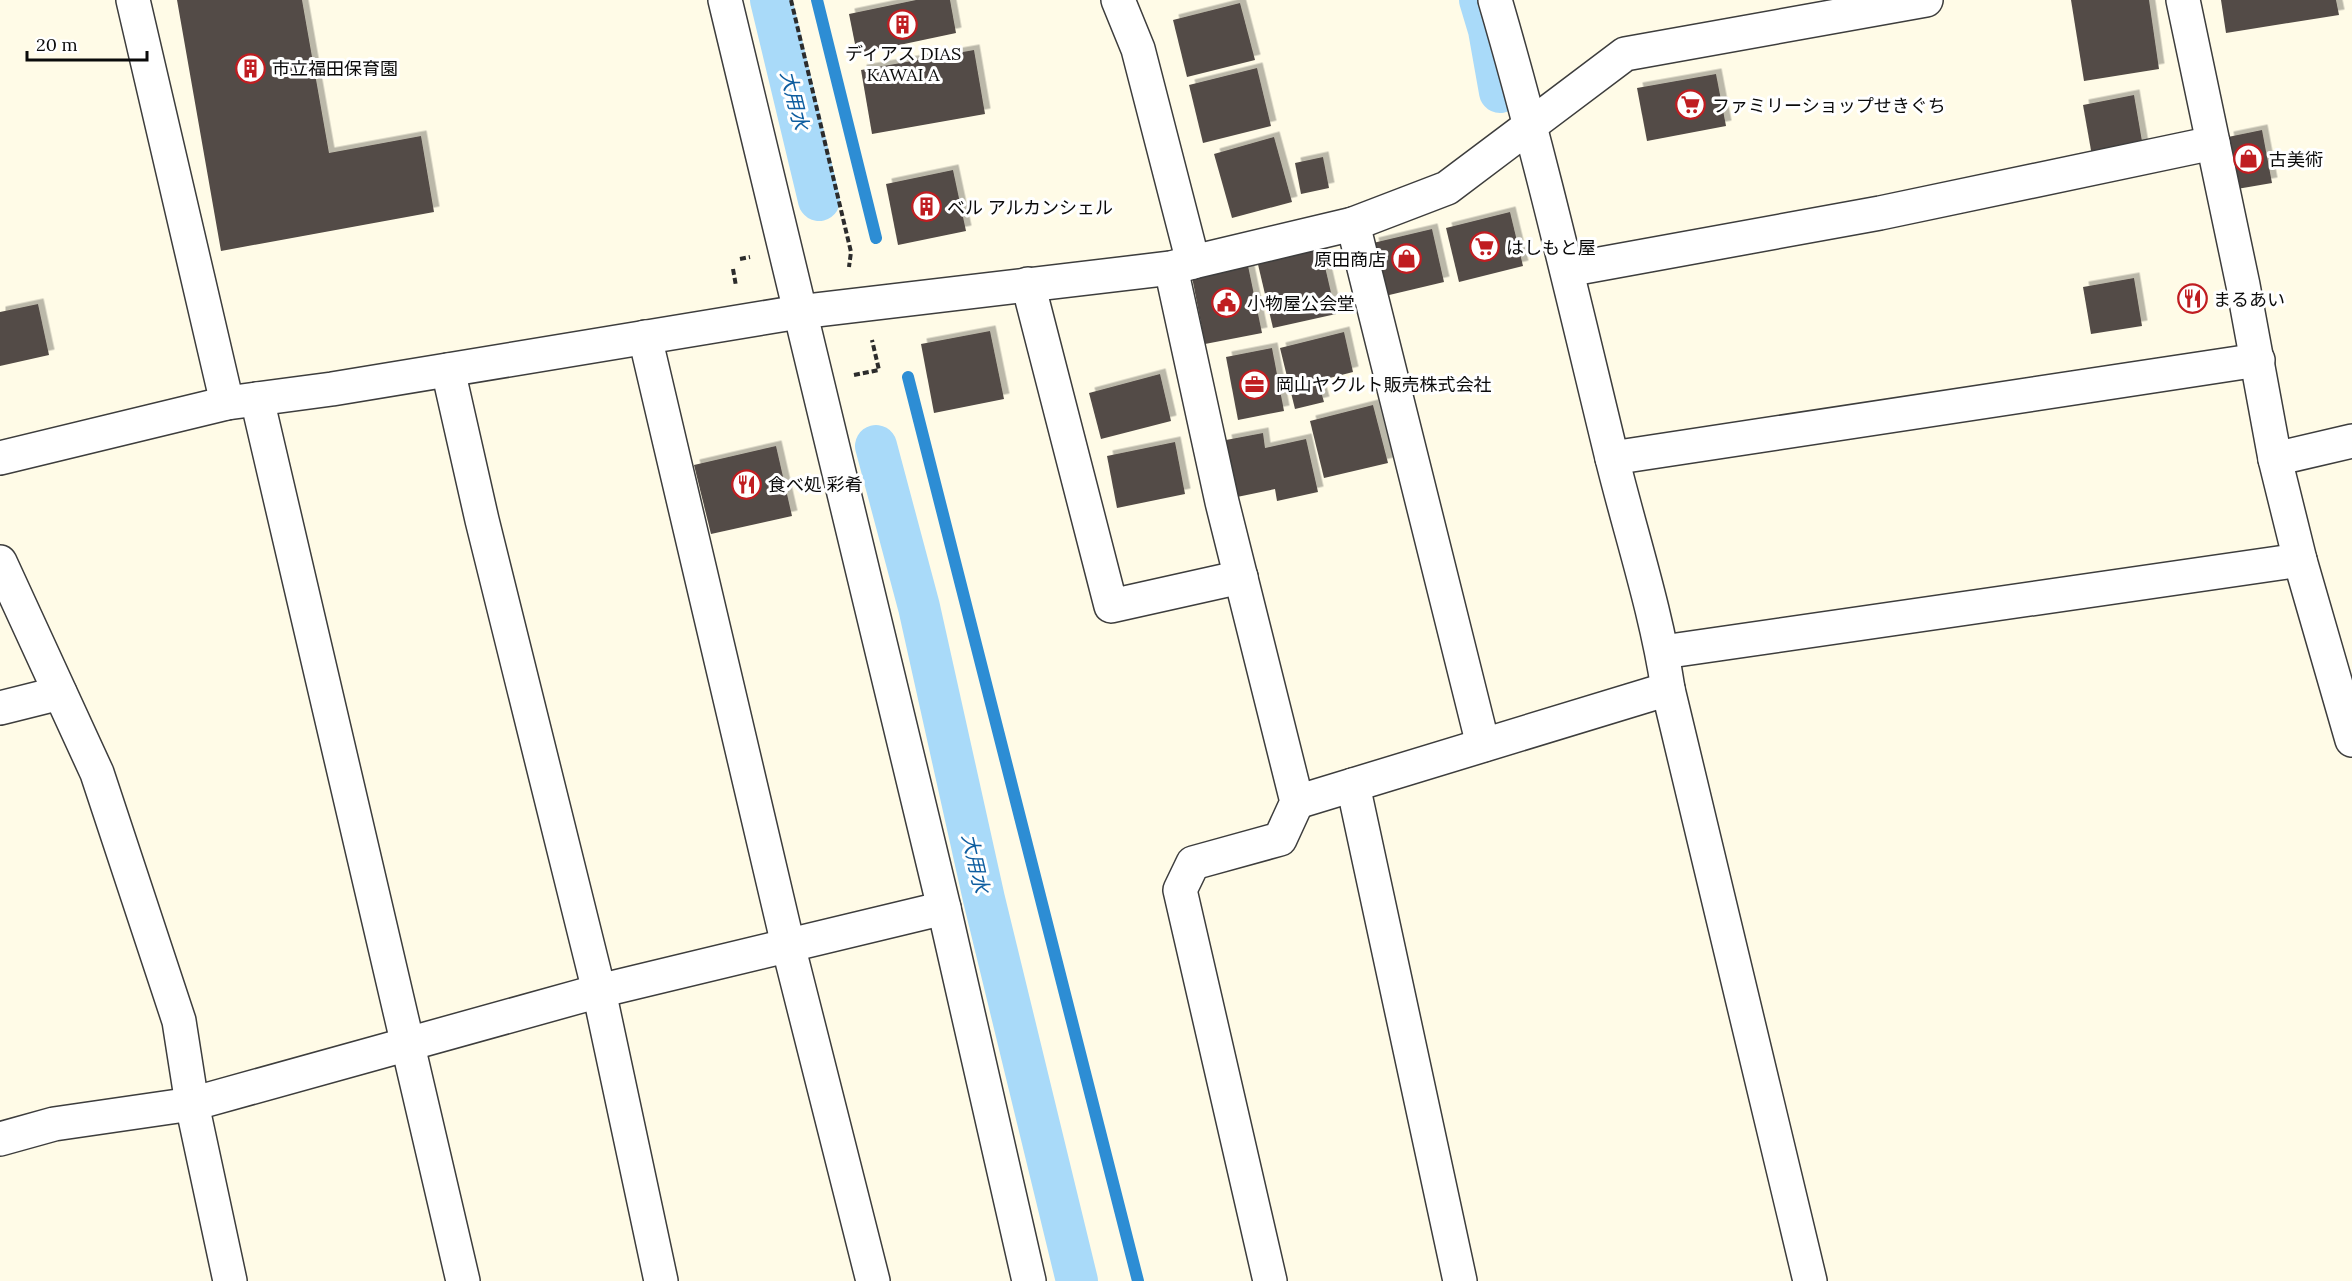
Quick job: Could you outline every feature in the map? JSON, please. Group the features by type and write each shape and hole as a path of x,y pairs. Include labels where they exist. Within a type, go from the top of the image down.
{"street":[{"path":"133,0 242,401 408,1044 463,1281"},
{"path":"726,0 799,312 944,908 1029,1281"},
{"path":"1118,0 1138,49 1182,265 1222,502 1297,802 1281,839 1193,863 1180,890 1270,1281"},
{"path":"1495,0 1532,126 1612,458 1663,652 1668,689 1810,1281"},
{"path":"0,458 242,401 448,370 799,312 1182,265 1353,224 1447,188 1625,54 1926,0"},
{"path":"2183,0 2258,360 2275,459 2300,560 2341,663 2352,740"},
{"path":"1566,270 1880,213 2213,143"},
{"path":"1353,224 1484,745"},
{"path":"1028,284 1111,606 1240,578"},
{"path":"645,337 788,945 873,1281"},
{"path":"1612,458 2258,360"},
{"path":"448,370 482,520 599,991 661,1281"},
{"path":"2275,459 2352,441"},
{"path":"1663,652 2300,560"},
{"path":"0,562 97,773 179,1021 192,1104 230,1281"},
{"path":"1297,802 1668,689"},
{"path":"0,708 60,693"},
{"path":"1353,785 1460,1281"},
{"path":"0,1139 54,1124 192,1104 599,991 944,908"}],"path":[{"path":"791,0 851,252 849,267"}],"building":[{"name":"市立福田保育園","path":"177,0 302,0 329,153 421,136 434,212 221,251"},
{"name":"ディアス DIAS KAWAI A","path":"916,0 950,0 956,33 857,54 849,14"},
{"path":"2071,0 2149,0 2159,69 2084,81"},
{"path":"2221,0 2336,0 2339,15 2226,33"},
{"path":"1240,3 1255,60 1187,77 1173,20"},
{"path":"974,50 985,114 872,134 861,70"},
{"path":"1257,68 1271,126 1203,143 1189,85"},
{"path":"1716,74 1726,126 1647,141 1637,88"},
{"path":"2134,95 2143,147 2092,156 2083,105"},
{"path":"2262,130 2272,183 2237,189 2228,137"},
{"path":"1274,137 1292,202 1232,218 1214,154"},
{"path":"1323,157 1329,188 1301,194 1295,163"},
{"name":"ベル アルカンシェル","path":"953,170 966,231 898,245 886,184"},
{"name":"はしもと屋","path":"1510,212 1523,266 1459,282 1446,228"},
{"path":"1432,229 1444,282 1385,296 1373,243"},
{"path":"1319,241 1336,314 1273,328 1256,256"},
{"name":"小物屋公会堂","path":"1247,261 1262,333 1205,344 1191,272"},
{"path":"2134,278 2142,326 2091,334 2083,287"},
{"path":"38,304 49,355 0,366 0,312"},
{"path":"990,331 1004,399 934,413 921,344"},
{"path":"1344,332 1353,372 1318,381 1324,402 1295,409 1280,348"},
{"name":"岡山ヤクルト販売株式会社","path":"1272,348 1284,411 1238,420 1226,357"},
{"path":"1160,374 1171,421 1101,439 1089,393"},
{"path":"1373,405 1388,463 1324,478 1310,421"},
{"path":"1263,433 1265,448 1306,439 1318,492 1277,501 1275,489 1237,497 1226,440"},
{"path":"1175,442 1185,494 1117,508 1107,456"},
{"path":"776,446 792,516 711,534 694,465"}],"waterway":[{"name":"大用水","path":"771,0 819,200"},
{"path":"817,0 876,238"},
{"path":"1480,0 1489,30 1500,92"},
{"path":"908,377 1138,1281"},
{"name":"大用水","path":"876,446 919,607 984,899 1077,1281"}],"place":[{"name":"ディアス DIAS KAWAI A","path":"903,24"},
{"name":"市立福田保育園","path":"251,68"},
{"name":"ファミリーショップせきぐち","path":"1691,105"},
{"name":"古美術","path":"2248,159"},
{"name":"ベル アルカンシェル","path":"926,207"},
{"name":"はしもと屋","path":"1485,247"},
{"name":"原田商店","path":"1407,259"},
{"name":"まるあい","path":"2192,299"},
{"name":"小物屋公会堂","path":"1226,303"},
{"name":"岡山ヤクルト販売株式会社","path":"1255,384"},
{"name":"食べ処 彩肴","path":"747,484"}]}
